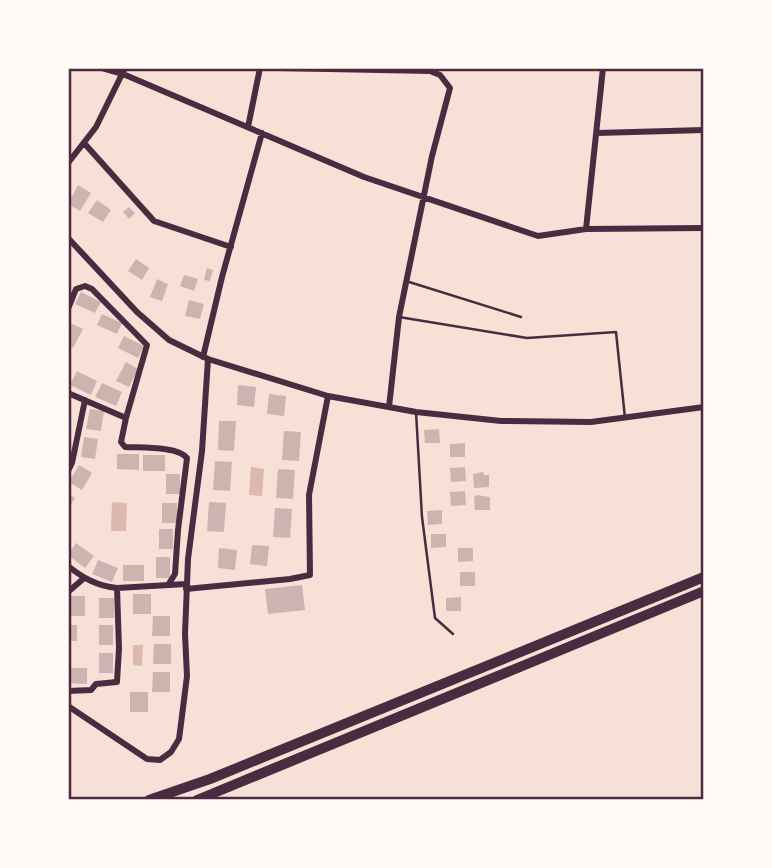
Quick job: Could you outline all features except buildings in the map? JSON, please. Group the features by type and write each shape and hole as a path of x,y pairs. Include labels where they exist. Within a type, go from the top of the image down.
{"highway":[{"path":"149,800 210,779 704,577"},
{"path":"197,800 704,591"}],"street":[{"path":"102,68 124,71 365,177 538,236 586,229 704,228"},
{"path":"248,127 260,68"},
{"path":"277,68 430,71 445,79 450,93 432,156 399,317 389,407"},
{"path":"586,229 603,68"},
{"path":"68,163 96,127 124,71"},
{"path":"597,133 704,130"},
{"path":"68,706 147,759 160,760 171,752 179,740 187,676 186,587 202,451 205,358 262,133"},
{"path":"84,143 154,221 231,247"},
{"path":"68,238 137,312 169,340 205,358 328,396 416,412 501,421 591,422 704,407"},
{"path":"68,309 76,289 85,286 92,289 147,345 121,442 125,447 174,451 183,453 187,458 175,574 167,585"},
{"path":"68,393 126,418"},
{"path":"68,566 83,579 117,589 167,585 186,587 310,575 309,495 328,396"},
{"path":"68,471 85,400"},
{"path":"68,592 83,579"},
{"path":"68,691 91,690 96,684 117,682 117,589"}],"lane":[{"path":"406,281 521,317"},
{"path":"399,317 527,338 616,332 625,418"},
{"path":"416,412 422,517 435,618 453,634"}],"shaded area":[{"path":"251,467 264,469 262,496 249,495"},
{"path":"112,502 127,503 126,531 111,531"},
{"path":"133,645 143,645 142,666 133,665"}]}
